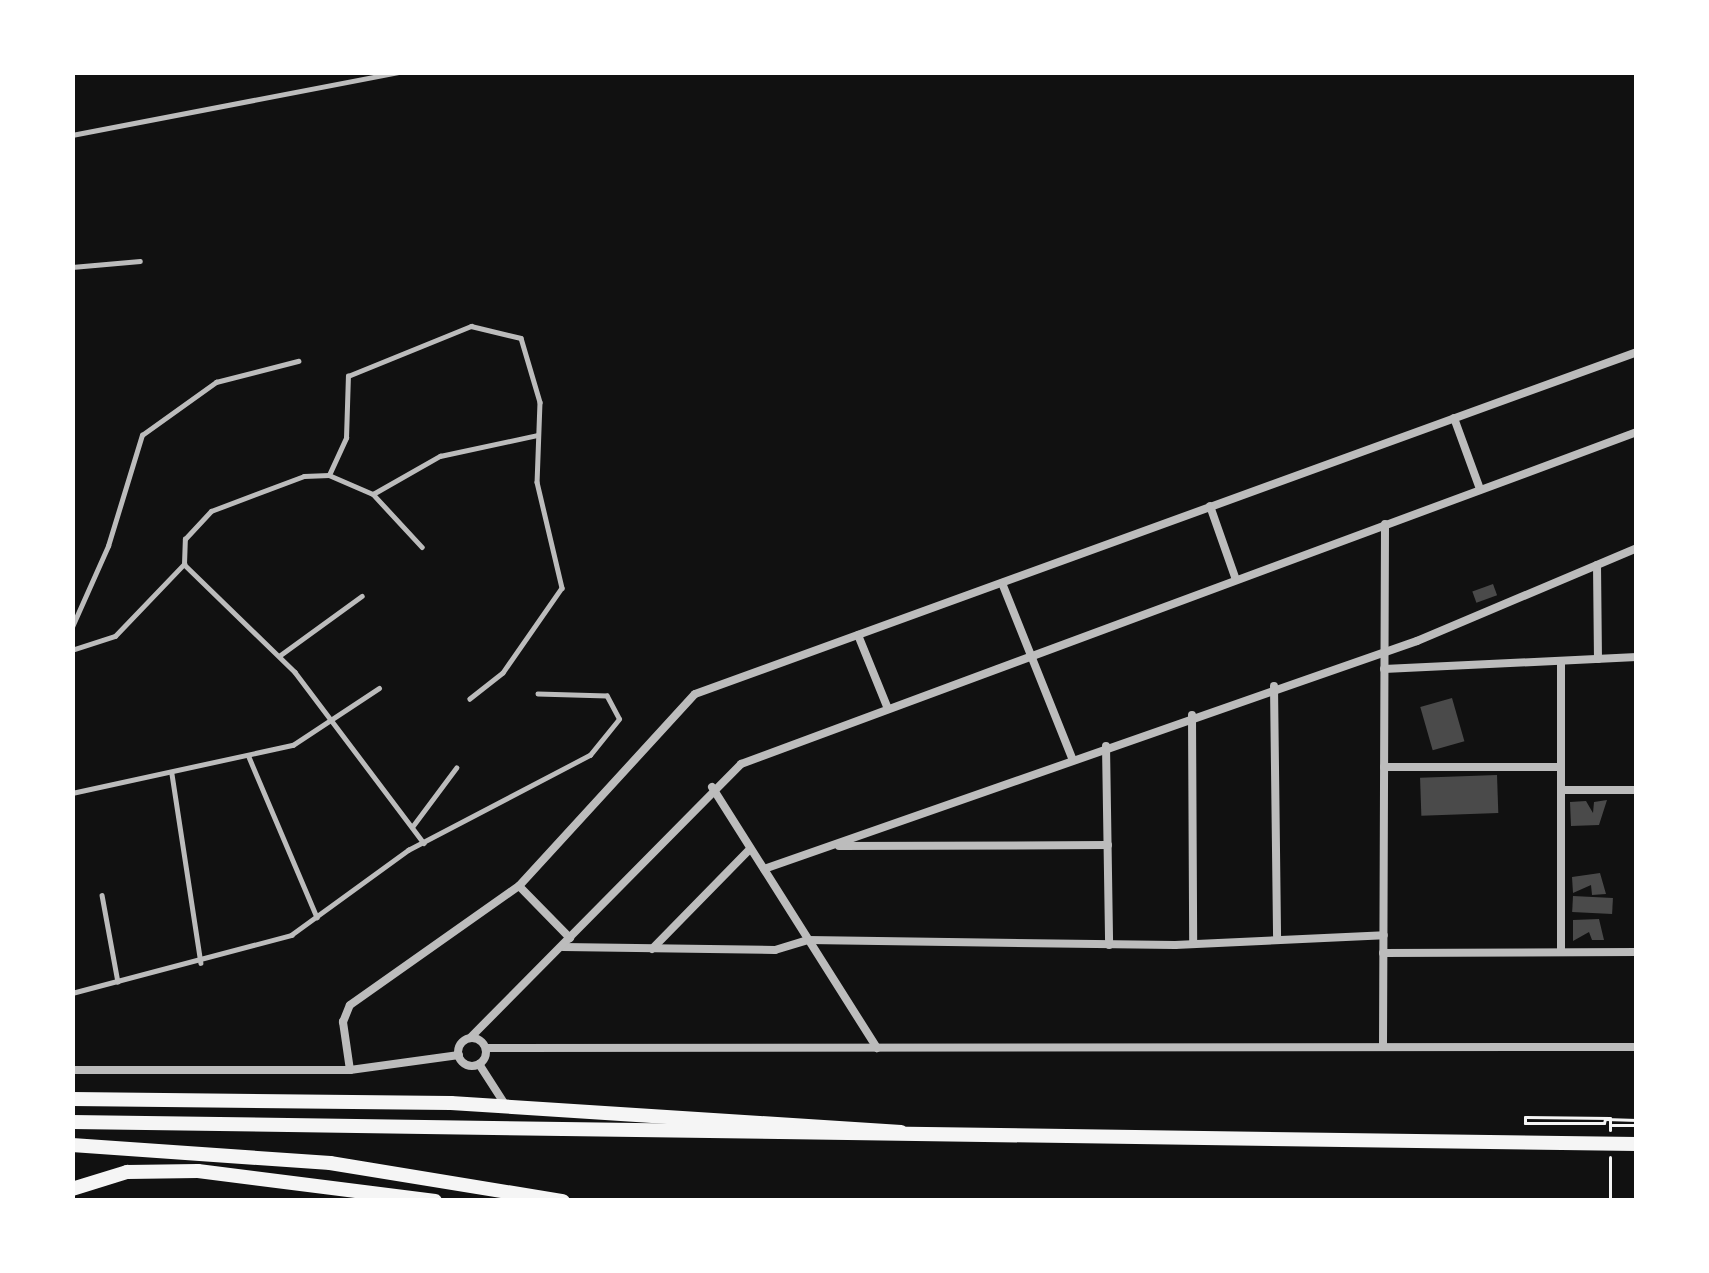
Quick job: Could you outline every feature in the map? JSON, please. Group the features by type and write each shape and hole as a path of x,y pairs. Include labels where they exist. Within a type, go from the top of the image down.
{"highway":[{"path":"72,1099 505,1106 869,1125 936,1139"},
{"path":"72,1122 502,1125 936,1139 1637,1144"},
{"path":"72,1145 220,1151 563,1201"},
{"path":"78,1186 127,1172 198,1171 435,1201"}],"street":[{"path":"350,1070 343,1022 350,1005 519,886 695,694 1637,352"},
{"path":"1454,418 1480,489"},
{"path":"459,1055 712,787 746,761 1637,432"},
{"path":"1210,506 1235,577"},
{"path":"1383,1047 1384,524"},
{"path":"764,869 1384,648 1637,548"},
{"path":"1597,565 1598,659"},
{"path":"1002,583 1072,758"},
{"path":"858,635 888,709"},
{"path":"1384,669 1637,657"},
{"path":"1561,661 1561,952"},
{"path":"1274,686 1277,936"},
{"path":"1192,715 1193,944"},
{"path":"1106,746 1109,945"},
{"path":"1384,766 1561,767"},
{"path":"712,787 877,1048"},
{"path":"1562,790 1637,790"},
{"path":"829,846 1108,845"},
{"path":"652,949 750,849"},
{"path":"519,886 570,938"},
{"path":"561,947 775,950 808,940 1193,944 1277,936 1384,935"},
{"path":"1383,953 1637,952"},
{"path":"472,1037 486,1048 1637,1047"},
{"path":"479,1064 486,1048"},
{"path":"72,1070 350,1070 459,1055 479,1064 505,1106"}],"lane":[{"path":"72,135 398,72"},
{"path":"72,267 140,261"},
{"path":"329,475 346,438 348,376 471,326 521,338 540,402 537,482 562,588 502,673 470,699"},
{"path":"72,627 108,546 142,435 216,382 298,361"},
{"path":"373,494 440,456 538,435"},
{"path":"72,650 115,636 184,564 184,539 211,511 291,479 329,475 373,494 422,547"},
{"path":"184,564 279,656 424,842"},
{"path":"279,656 362,596"},
{"path":"72,793 293,746 379,688"},
{"path":"72,993 201,963 318,920 424,842 590,755 619,719 607,697 538,694"},
{"path":"249,757 318,920"},
{"path":"412,827 456,768"},
{"path":"172,774 201,963"},
{"path":"102,895 118,982"},
{"path":"78,1186 85,1201"}],"path":[{"path":"1610,1121 1637,1122 1525,1123 1610,1121"}],"building":[{"path":"1493,584 1497,595 1476,603 1472,592"},
{"path":"1452,698 1464,741 1433,750 1420,707"},
{"path":"1497,775 1498,813 1421,816 1420,778"},
{"path":"1607,800 1599,825 1571,826 1570,802 1586,801 1593,813 1594,802"},
{"path":"1600,873 1606,894 1592,895 1591,885 1573,893 1572,877"},
{"path":"1573,896 1613,898 1612,914 1572,912"},
{"path":"1599,919 1604,940 1592,940 1589,932 1573,941 1573,920"}]}
